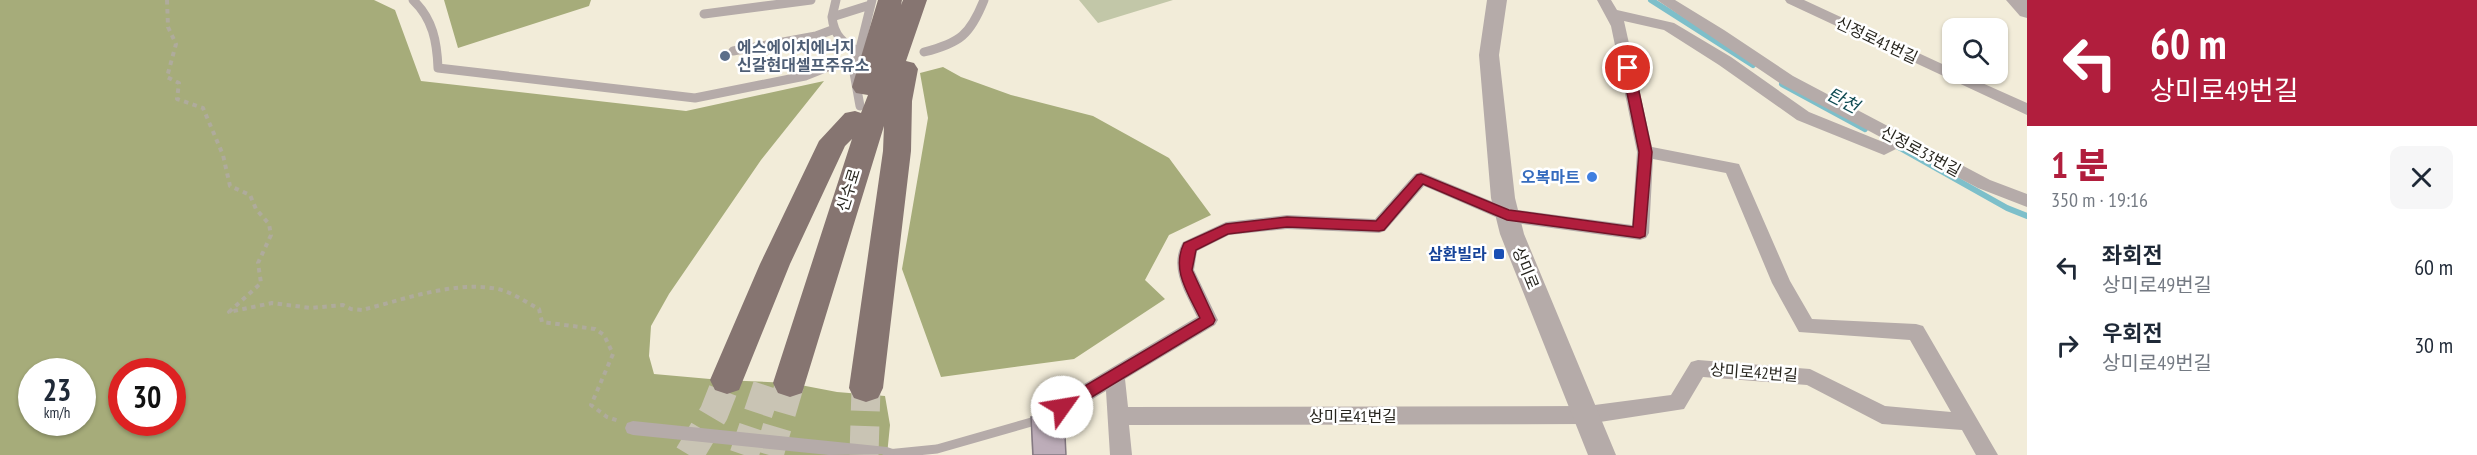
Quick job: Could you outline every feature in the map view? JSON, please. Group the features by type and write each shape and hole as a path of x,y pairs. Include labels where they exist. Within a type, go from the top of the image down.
{"main road":[{"name":"신수로","path":"877,2 857,113 816,245 779,382 910,14"},
{"path":"866,388 897,151 899,101 909,52 910,14"},
{"path":"727,380 775,264 833,141 857,113"}],"street":[{"name":"상미로","path":"1497,0 1490,55 1503,198 1512,234 1602,455"},
{"name":"신정로33번길","path":"1664,0 1719,33 1787,80 1984,184 2027,201"},
{"name":"신정로41번길","path":"1792,0 2027,110"},
{"path":"2016,0 2027,12"},
{"path":"1609,7 1669,26 1803,116 1884,149 1900,139"},
{"path":"1044,418 1208,320 1185,270 1189,247 1226,229 1287,222 1379,226 1421,178 1507,215 1640,232 1645,152 1619,26 1609,7"},
{"path":"1645,152 1733,168 1782,283 1806,326 1916,332 1987,455"},
{"name":"상미로42번길","path":"1587,415 1677,403 1698,368 1810,376 1882,415 1968,422"},
{"path":"1115,374 1121,455"},
{"name":"상미로41번길","path":"1119,416 1587,415"},
{"path":"633,428 887,454"}],"lane":[{"path":"413,0 430,20 437,48 438,68 695,98 805,76 830,66"},
{"path":"704,14 811,0"},
{"path":"836,0 832,30 838,41 859,52"},
{"path":"924,52 955,45 976,20 984,0"},
{"path":"832,17 877,2"},
{"path":"857,113 854,73 877,2"},
{"path":"733,51 816,36 832,30"},
{"path":"887,454 937,449 1044,418"}],"path":[{"path":"167,0 168,27 176,44 167,77 179,83 177,99 203,108 206,112 208,123 229,167 230,186 250,195 256,208 269,224 271,235 258,263 261,283 255,293 241,300 229,312 272,303 311,308 343,305 351,309 362,310 464,289 489,287 506,291 539,309 542,322 595,329 604,335 613,354 591,405 607,417 633,428"}],"green space":[{"path":"0,0 374,0 395,10 421,81 686,111 824,81 761,160 669,294 651,326 649,356 654,374 790,383 837,392 885,396 890,425 887,455 0,455"},
{"path":"444,0 591,0 589,6 458,48"},
{"path":"1079,0 1173,0 1098,23"},
{"path":"943,67 961,77 1011,95 1093,116 1169,158 1211,215 1169,235 1145,280 1165,299 1074,359 941,377 902,269 928,118 920,73"}],"building":[{"path":"1064,416 1066,455 1033,455 1031,417"}],"waterway":[{"name":"탄천","path":"1651,0 1753,65"},
{"name":"탄천","path":"1782,84 1865,129"},
{"name":"탄천","path":"1893,144 2007,208 2027,216"}],"tunnel":[{"path":"689,455 714,413 727,380"},
{"path":"744,455 769,381"},
{"path":"769,455 790,383"},
{"path":"864,455 866,388"}],"place":[{"name":"에스에이치에너지 신갈현대셀프주유소","path":"725,56"},
{"name":"오복마트","path":"1592,177"},
{"name":"삼환빌라","path":"1499,254"}],"route":[{"path":"1062,407 1208,320 1185,270 1189,247 1226,229 1287,222 1379,226 1421,178 1507,215 1640,232 1645,152 1628,68"}]}
